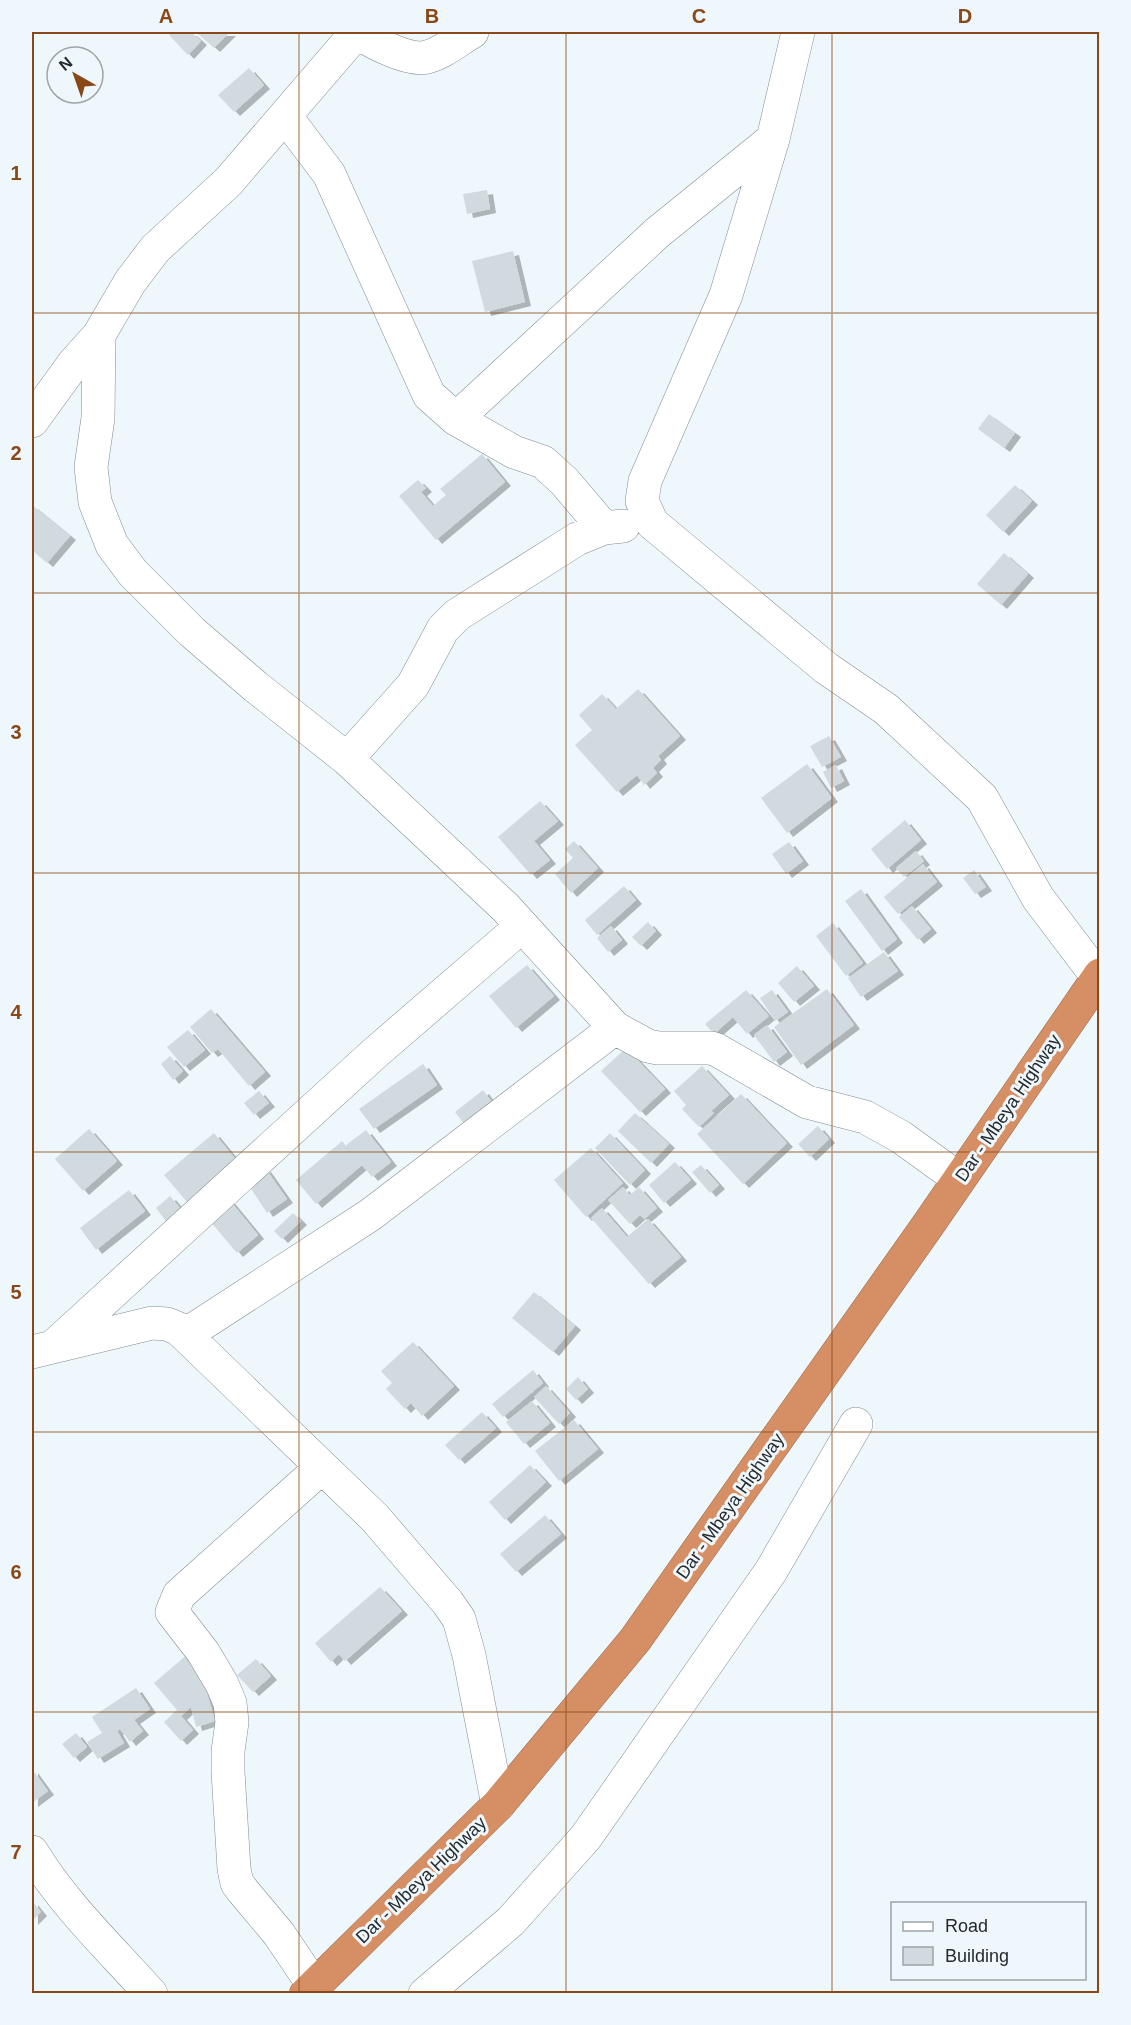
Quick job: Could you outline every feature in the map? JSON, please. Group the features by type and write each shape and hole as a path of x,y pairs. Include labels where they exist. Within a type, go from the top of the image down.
{"highway":[{"name":"Dar - Mbeya Highway","path":"310,1990 498,1805 635,1640 1099,978"}],"street":[{"path":"32,421 74,363 99,335 130,282 155,249 228,182 357,32 367,39 412,58 424,58 472,32"},
{"path":"798,32 773,138 726,295 645,481 642,501 652,523 826,668 886,709 982,798 1038,898 1099,978"},
{"path":"286,117 329,174 429,394 456,419 514,452 543,462 564,480 604,528"},
{"path":"456,419 657,233 773,138"},
{"path":"99,335 98,418 91,467 95,501 112,545 133,573 192,632 256,687 347,759 507,908 615,1028 648,1046 657,1048 717,1050 807,1102 865,1117 901,1137 959,1179"},
{"path":"347,759 413,685 443,629 457,615 577,539 604,528 652,523"},
{"path":"43,1349 375,1053 522,926"},
{"path":"185,1335 370,1215 615,1028"},
{"path":"43,1349 152,1323 167,1324 179,1329 375,1518 459,1619 469,1655 498,1805"},
{"path":"425,1994 512,1922 586,1837 771,1571 856,1424"},
{"path":"310,1990 279,1934 237,1883 234,1869 228,1772 232,1722 230,1703 203,1652 172,1612 179,1595 322,1467"},
{"path":"32,1852 47,1877 64,1898 151,1994"}],"building":[{"path":"173,32 191,32 201,41 188,55 169,35"},
{"path":"196,32 230,32 214,48"},
{"path":"249,68 264,85 234,112 218,95"},
{"path":"487,190 490,209 467,214 463,194"},
{"path":"513,251 525,302 485,312 472,261"},
{"path":"989,414 1015,433 1004,448 978,429"},
{"path":"482,454 505,482 436,540 399,496 418,480 426,488 421,492 433,506 446,495 440,489"},
{"path":"1015,485 1032,501 1003,532 986,515"},
{"path":"32,505 70,536 47,563 32,550"},
{"path":"1004,553 1028,574 1001,605 977,584"},
{"path":"638,689 680,736 658,756 661,760 653,768 657,773 644,785 637,775 617,792 575,745 592,730 579,715 602,694 616,709"},
{"path":"829,736 841,757 822,767 810,746"},
{"path":"807,764 832,798 787,833 761,798"},
{"path":"836,765 844,781 831,788 823,772"},
{"path":"540,801 558,821 534,841 550,860 531,875 498,837"},
{"path":"905,820 921,840 887,869 871,849"},
{"path":"574,841 598,868 571,893 555,874 573,858 565,849"},
{"path":"789,842 803,861 786,874 772,854"},
{"path":"916,851 924,861 904,877 896,868"},
{"path":"923,864 937,882 898,914 884,897"},
{"path":"974,870 986,887 975,894 963,878"},
{"path":"624,886 636,900 597,935 585,920"},
{"path":"861,889 897,939 882,951 845,901"},
{"path":"912,906 931,929 918,940 899,917"},
{"path":"648,922 656,931 641,946 632,937"},
{"path":"833,923 863,963 846,976 816,936"},
{"path":"611,926 622,940 608,952 597,938"},
{"path":"884,952 898,971 861,997 848,978"},
{"path":"527,965 554,996 516,1028 489,996"},
{"path":"797,966 814,986 794,1002 778,983"},
{"path":"827,989 854,1025 801,1065 774,1027"},
{"path":"746,990 769,1016 747,1034 733,1017 714,1034 705,1024"},
{"path":"772,990 788,1012 775,1021 760,998"},
{"path":"211,1009 265,1072 249,1086 218,1049 212,1053 190,1027"},
{"path":"767,1025 787,1052 774,1062 754,1035"},
{"path":"188,1030 205,1050 184,1067 167,1047"},
{"path":"626,1048 665,1089 640,1112 601,1071"},
{"path":"170,1056 183,1071 173,1080 161,1064"},
{"path":"423,1064 437,1085 374,1129 359,1109"},
{"path":"702,1066 729,1095 711,1111 714,1113 699,1127 682,1109 686,1105 674,1091"},
{"path":"483,1090 493,1104 465,1125 455,1112"},
{"path":"259,1091 269,1103 254,1115 244,1103"},
{"path":"741,1094 787,1143 743,1184 697,1134"},
{"path":"635,1113 669,1144 651,1163 618,1131"},
{"path":"818,1126 829,1139 810,1157 798,1144"},
{"path":"89,1129 117,1161 83,1191 55,1159"},
{"path":"366,1130 391,1162 372,1177 362,1165 316,1204 296,1180 342,1141 354,1156 346,1145"},
{"path":"214,1133 236,1160 187,1202 164,1175"},
{"path":"610,1133 645,1170 630,1185 595,1148"},
{"path":"591,1148 623,1183 586,1217 554,1180"},
{"path":"675,1162 691,1180 664,1203 649,1185"},
{"path":"701,1165 719,1185 710,1193 692,1172"},
{"path":"265,1168 287,1199 267,1213 246,1181"},
{"path":"623,1187 630,1195 639,1187 657,1208 644,1219 640,1215 630,1224 608,1200"},
{"path":"129,1190 145,1211 96,1250 80,1228"},
{"path":"170,1196 184,1213 169,1225 156,1208"},
{"path":"226,1196 258,1235 237,1253 204,1214"},
{"path":"602,1208 627,1237 648,1219 681,1257 649,1284 591,1218"},
{"path":"293,1213 301,1221 282,1239 274,1231"},
{"path":"534,1292 575,1326 553,1352 512,1318"},
{"path":"413,1342 454,1386 422,1416 411,1403 405,1409 386,1389 392,1383 381,1371"},
{"path":"533,1370 543,1383 503,1417 492,1404"},
{"path":"578,1377 588,1389 576,1400 566,1389"},
{"path":"546,1386 570,1413 559,1424 534,1397"},
{"path":"532,1401 550,1423 524,1444 506,1422"},
{"path":"482,1412 496,1428 459,1460 445,1445"},
{"path":"574,1420 598,1449 559,1481 535,1451"},
{"path":"530,1465 546,1482 505,1520 489,1502"},
{"path":"545,1515 561,1534 516,1572 500,1554"},
{"path":"380,1587 402,1611 345,1661 339,1654 331,1662 315,1643"},
{"path":"190,1652 217,1685 207,1693 215,1721 196,1727 191,1707 181,1716 193,1730 181,1741 164,1722 177,1710 154,1683"},
{"path":"256,1659 271,1676 253,1692 237,1675"},
{"path":"136,1688 150,1709 134,1720 143,1731 130,1742 120,1729 117,1731 124,1743 98,1759 87,1742 102,1733 92,1717"},
{"path":"76,1733 87,1747 74,1758 62,1744"},
{"path":"32,1769 48,1791 32,1803"},
{"path":"32,1901 41,1912 32,1921"}]}
